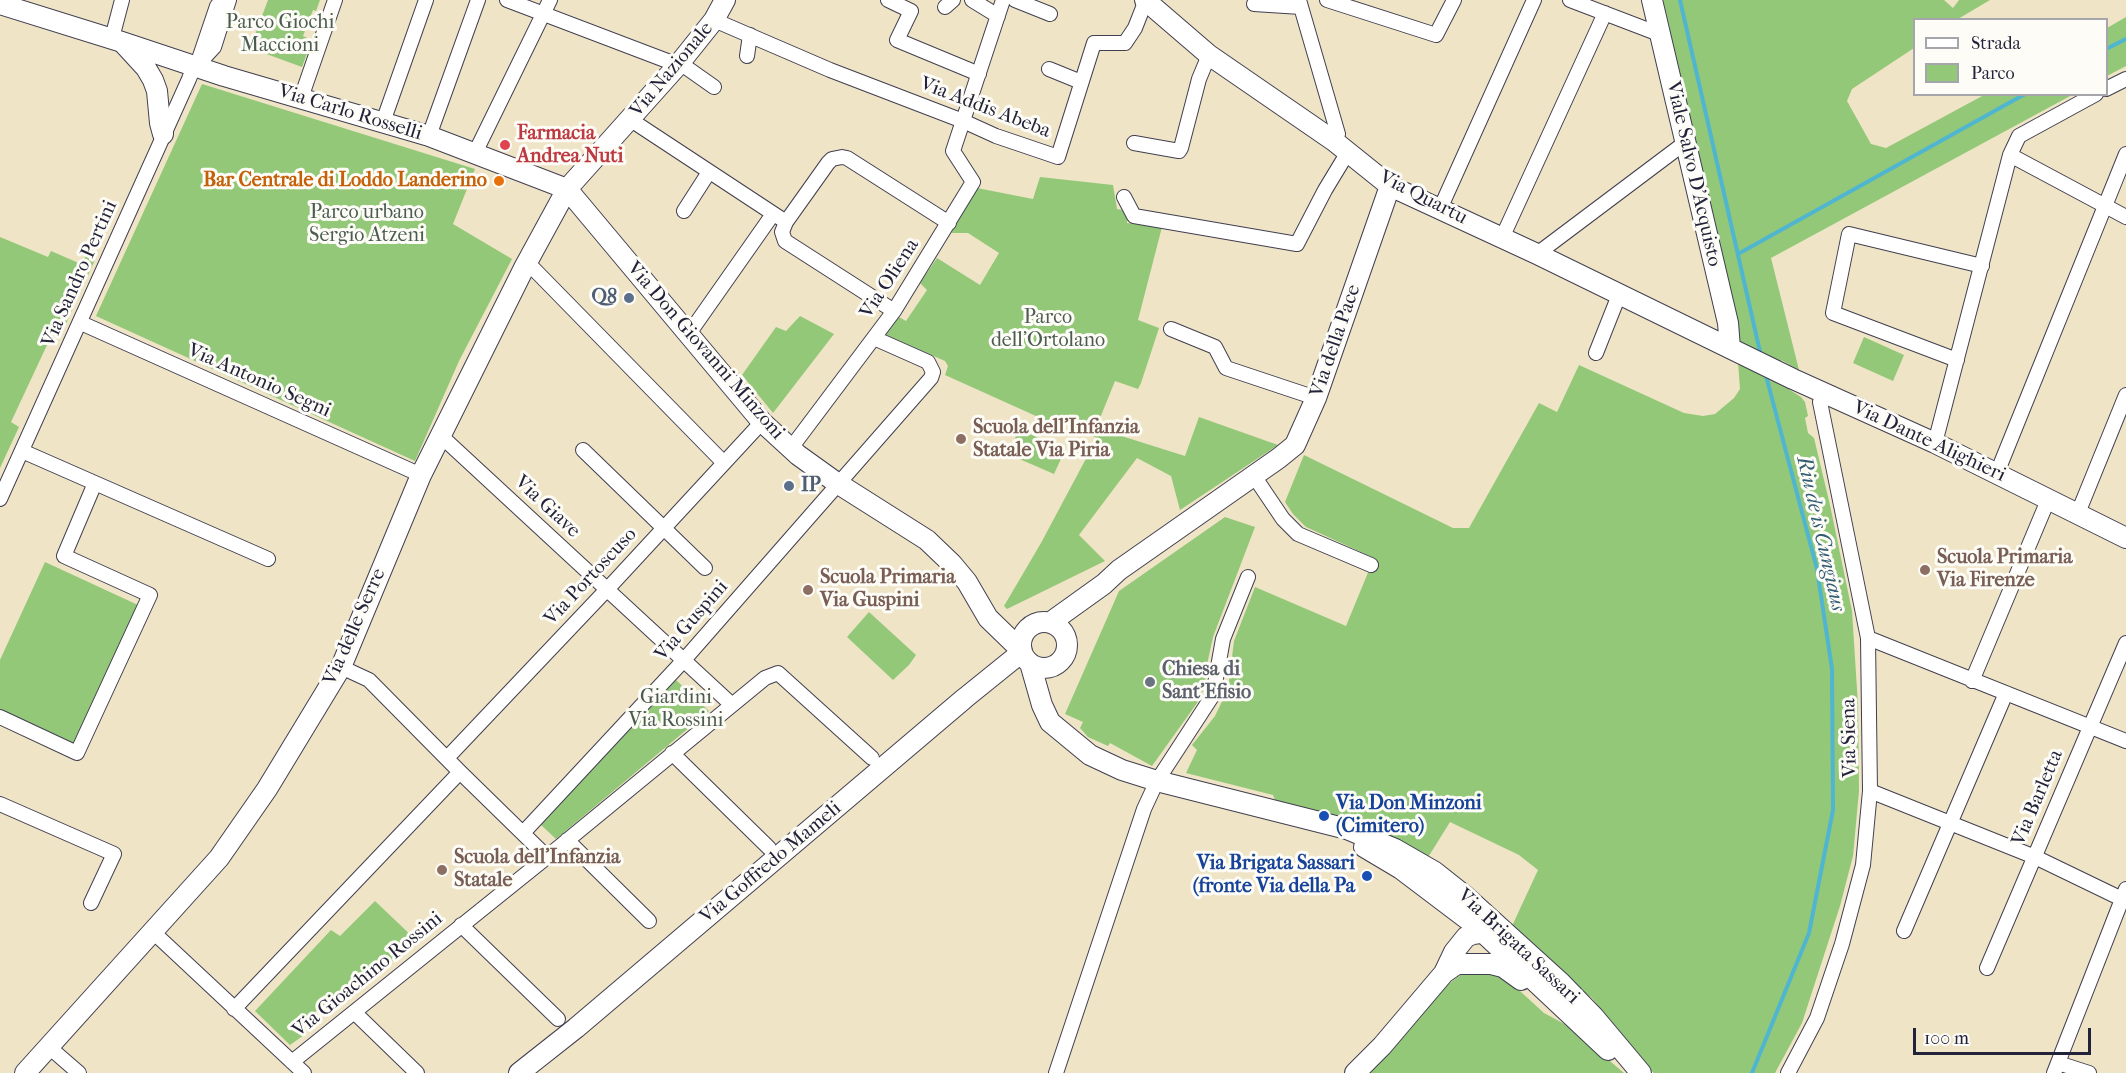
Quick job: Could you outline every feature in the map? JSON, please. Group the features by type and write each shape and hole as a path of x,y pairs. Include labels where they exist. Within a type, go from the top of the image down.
{"street":[{"path":"122,0 121,41 146,68 153,80 157,90 163,134"},
{"path":"197,66 217,6 222,0"},
{"path":"197,66 214,47 229,0"},
{"path":"301,98 335,0"},
{"path":"383,122 426,0"},
{"path":"429,136 478,0"},
{"path":"507,0 679,64 714,87"},
{"path":"475,153 550,0"},
{"name":"Via Nazionale","path":"567,189 679,64 714,20 725,0"},
{"path":"888,0 911,11 897,40 979,74"},
{"path":"972,0 998,16"},
{"path":"963,120 1003,0"},
{"path":"1015,0 1050,14"},
{"name":"Via Addis Abeba","path":"714,20 830,70 963,120 996,136 1058,157 1094,43 1125,43 1136,28 1145,0"},
{"name":"Via Quartu","path":"1145,0 1209,56 1341,147 1390,186 1537,254 1736,351"},
{"path":"1327,0 1436,36 1454,0"},
{"path":"1440,209 1534,0"},
{"path":"1570,0 1659,34"},
{"name":"Viale Salvo D'Acquisto","path":"1652,0 1736,351"},
{"name":"Via Carlo Rosselli","path":"0,4 121,41 224,76 429,136 567,189"},
{"path":"1124,197 1134,216 1297,244 1324,190 1341,147 1300,4 1254,4"},
{"path":"1502,238 1605,13"},
{"path":"747,56 750,35"},
{"path":"1134,143 1179,151 1199,79 1209,56"},
{"name":"Via Sandro Pertini","path":"0,499 81,323 163,134 192,71 197,66"},
{"path":"1049,69 1081,82"},
{"path":"2108,88 2126,79"},
{"path":"1935,443 2010,155 2019,136 2093,96"},
{"path":"631,120 773,214 784,229 785,241 894,311"},
{"name":"Via Oliena","path":"791,448 894,311 973,182 953,151 963,120"},
{"path":"1537,254 1686,142"},
{"path":"1997,473 2126,154"},
{"path":"2010,155 2126,217"},
{"path":"784,229 832,159 837,157 847,158 949,223"},
{"path":"684,211 709,172"},
{"name":"Via della Pace","path":"1050,622 1104,584 1119,570 1254,476 1294,444 1316,398 1390,186"},
{"name":"Via delle Serre","path":"25,1073 225,850 267,789 341,667 421,475 527,262 567,189"},
{"name":"Via Don Giovanni Minzoni","path":"567,189 762,422 791,448 837,483 927,540 952,564 967,582 988,618 1025,655 1042,705 1050,722 1059,731 1090,755 1122,770 1347,829 1375,846"},
{"path":"688,335 773,214"},
{"path":"1957,360 1833,313 1849,234 1982,266"},
{"path":"527,262 724,463"},
{"path":"1596,353 1619,295"},
{"name":"Via Antonio Segni","path":"81,323 421,475"},
{"path":"1171,329 1215,346 1226,368 1316,398"},
{"name":"Via Guspini","path":"523,833 684,660 931,378 933,372 928,362 874,338"},
{"name":"Via Dante Alighieri","path":"1736,351 1935,443 2126,538"},
{"name":"Via Siena","path":"1788,1073 1817,1018 1842,944 1863,865 1870,791 1868,638 1820,402 1825,393"},
{"path":"2078,513 2126,395"},
{"name":"Via Portoscuso","path":"447,758 762,422"},
{"name":"Via Giave","path":"441,436 731,704"},
{"path":"583,450 705,568"},
{"path":"22,451 268,559"},
{"path":"1254,476 1283,519 1298,534 1371,565"},
{"path":"0,717 77,753 150,595 64,556 95,483"},
{"path":"1972,681 2048,500"},
{"path":"1056,1073 1144,810 1157,780 1213,695 1223,639 1248,577"},
{"name":"Via della Pace","path":"1067,637 1104,584"},
{"path":"988,618 1006,624 1029,627 1043,621 1050,622 1063,630 1067,637 1066,653 1056,665 1050,690 1051,706 1059,731"},
{"path":"1029,627 1021,640 1025,655 1041,668 1056,665"},
{"path":"1868,638 2126,741"},
{"name":"Via Barletta","path":"1987,968 2126,644"},
{"name":"Via Goffredo Mameli","path":"519,1073 1025,655"},
{"path":"341,667 369,680 547,856"},
{"name":"Via Gioachino Rossini","path":"292,1062 765,678 778,673 872,758"},
{"path":"1905,931 2006,693"},
{"path":"672,753 770,848"},
{"path":"234,1009 460,772"},
{"path":"1870,791 2035,857 2124,897 2056,1068 2089,1073"},
{"path":"0,804 114,854 91,903"},
{"path":"567,840 649,921"},
{"name":"Via Brigata Sassari","path":"1375,846 1424,866 1464,895 1551,985 1612,1054 1636,1073"},
{"name":"Via Brigata Sassari","path":"1375,846 1401,869 1594,1017 1641,1073"},
{"path":"1355,1073 1382,1046 1452,963 1479,938 1485,924 1427,877 1424,866"},
{"path":"1445,902 1454,923 1452,963"},
{"path":"461,925 558,1019"},
{"path":"152,932 304,1073"},
{"path":"1452,963 1491,964 1503,967 1533,991 1551,985"},
{"path":"354,1012 417,1073"},
{"path":"49,1047 79,1073"}],"green space":[{"name":"Parco Giochi Maccioni","path":"268,0 320,0 316,11 313,10 303,36 312,40 302,67 250,48"},
{"path":"1663,0 1944,0 1953,8 1959,0 1990,0 1960,18 1913,18 1913,49 1852,89 1847,101 1871,144 1886,148 1982,96 2070,96 1771,258 1799,370 1781,360 1790,390 1805,402 1808,433 1814,438 1852,611 1858,705 1859,791 1853,856 1840,906 1802,1023 1775,1073 1654,1073 1647,1068 1592,998 1573,984 1512,926 1538,870 1519,855 1450,822 1427,859 1368,828 1328,814 1326,816 1275,800 1273,795 1186,773 1197,750 1192,745 1215,716 1228,689 1234,641 1255,587 1346,626 1374,558 1306,527 1293,514 1285,502 1304,455 1453,528 1469,528 1539,403 1557,412 1579,365 1684,413 1703,416 1715,414 1734,398 1740,389 1736,335 1665,35 1670,29"},
{"path":"2126,17 2126,66 2108,75 2108,27"},
{"name":"Parco urbano Sergio Atzeni","path":"202,84 475,169 453,224 512,259 459,361 415,461 96,316"},
{"name":"Parco dell'Ortolano","path":"1040,177 1113,185 1117,209 1128,211 1127,223 1162,227 1138,320 1159,328 1141,383 1138,389 1115,381 1096,428 1185,456 1199,417 1278,445 1180,510 1171,476 1137,458 1079,535 1105,561 1007,609 1004,606 1041,543 1097,438 1060,421 1047,421 945,375 948,366 945,361 886,335 897,316 906,321 927,290 920,283 937,258 980,285 999,253 968,233 951,233 977,188 1033,199"},
{"path":"0,237 48,257 51,251 81,264 86,256 95,260 63,330 55,328 11,422 19,427 0,468"},
{"path":"800,316 834,334 773,413 742,375 776,327 786,331"},
{"path":"1864,337 1904,355 1893,381 1853,363"},
{"path":"1019,429 1065,450 1054,474 1008,454"},
{"path":"1225,517 1255,527 1213,637 1205,674 1206,684 1197,703 1152,766 1110,743 1108,746 1088,737 1080,728 1083,722 1065,714 1119,591"},
{"path":"45,562 138,605 74,743 0,709 0,660"},
{"path":"869,612 916,655 893,680 847,637"},
{"name":"Giardini Via Rossini","path":"676,680 709,711 556,839 540,824"},
{"path":"375,901 417,941 339,1005 330,1000 299,1025 304,1035 290,1045 255,1011 331,930 340,936"},
{"path":"1471,971 1495,974 1508,980 1544,1013 1570,1027 1624,1073 1366,1073 1443,985 1446,986 1462,974"}],"waterway":[{"name":"Riu de is Cungiaus","path":"1680,0 1761,356"},
{"path":"2108,48 2126,39"},
{"path":"1738,254 2021,96"},
{"name":"Riu de is Cungiaus","path":"1752,1073 1809,933 1833,810 1832,669 1817,569 1765,372"}],"place":[{"name":"Farmacia Andrea Nuti","path":"505,145"},
{"name":"Bar Centrale di Loddo Landerino","path":"499,181"},
{"name":"Q8","path":"629,298"},
{"name":"Scuola dell'Infanzia Statale Via Piria","path":"961,439"},
{"name":"IP","path":"789,486"},
{"name":"Scuola Primaria Via Firenze","path":"1925,570"},
{"name":"Scuola Primaria Via Guspini","path":"808,590"},
{"name":"Chiesa di Sant'Efisio","path":"1150,682"},
{"name":"Via Don Minzoni (Cimitero)","path":"1324,816"},
{"name":"Scuola dell'Infanzia Statale","path":"442,870"},
{"name":"Via Brigata Sassari (fronte Via della Pa","path":"1367,876"}]}
